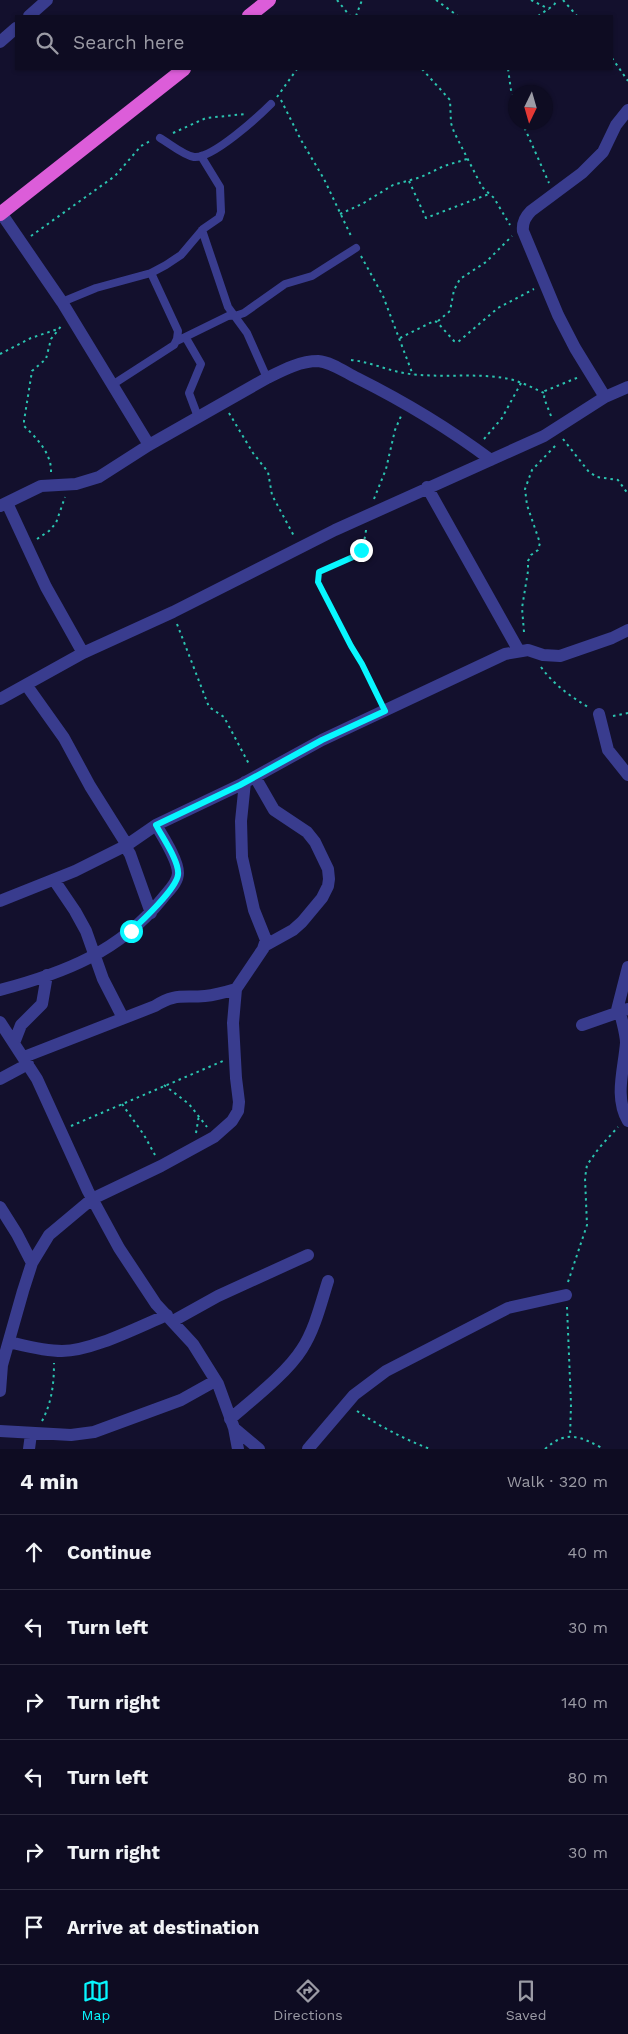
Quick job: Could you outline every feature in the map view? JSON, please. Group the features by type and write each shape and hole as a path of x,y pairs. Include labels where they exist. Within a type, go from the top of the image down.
{"highway":[{"path":"250,15 270,0"},
{"path":"0,214 183,70"}],"street":[{"path":"30,15 47,0"},
{"path":"0,42 15,29"},
{"path":"605,397 589,373 558,315 523,231 525,218 531,211 582,173 602,152 616,125 628,110"},
{"path":"0,214 62,302 150,445"},
{"path":"83,653 3,504 36,488 47,485 76,484 99,477 150,445 284,369 301,364 324,362 404,401 450,430 491,460"},
{"path":"0,699 27,686 83,653 173,612 367,515 427,487 558,432 605,397 628,386"},
{"path":"427,487 524,650"},
{"path":"0,901 54,880 126,845 156,825 250,779 322,740 506,654 524,650 543,655 560,656 612,638 628,630"},
{"path":"27,686 64,738 90,786 126,845 151,913"},
{"path":"599,714 608,750 628,775"},
{"path":"250,779 241,821 242,851 254,910 266,936 266,945"},
{"path":"0,1391 2,1365 32,1263 49,1235 92,1199 161,1166 214,1137 232,1121 238,1111 239,1102 233,1023 236,989 266,945 293,930 302,922 322,898 328,886 329,878 328,869 315,842 302,828 274,810 250,779"},
{"path":"0,990 47,975 95,956 131,931 151,913 175,882 178,875 177,865 156,825"},
{"path":"54,880 86,931 103,979 123,1018"},
{"path":"627,1119 621,1101 626,1041 621,1012 628,967"},
{"path":"14,1044 21,1025 42,1004 47,975"},
{"path":"0,1079 26,1061 177,996 212,995 236,989"},
{"path":"582,1025 621,1012"},
{"path":"0,1022 37,1079 92,1199 119,1248 156,1304 193,1344 216,1381 232,1424 238,1449"},
{"path":"0,1207 32,1263"},
{"path":"8,1342 54,1351 83,1348 170,1318 308,1255"},
{"path":"232,1424 302,1350 314,1324 328,1281"},
{"path":"312,1446 354,1395 386,1371 508,1308 566,1295"},
{"path":"0,1432 71,1435 94,1432 182,1400 216,1381"},
{"path":"232,1424 259,1449"},
{"path":"29,1449 34,1434"}],"lane":[{"path":"160,138 191,156 201,156 240,133 271,104"},
{"path":"62,302 96,288 152,273 174,260 202,230 219,218 221,212 220,187 201,156"},
{"path":"202,230 228,307 246,333 267,378"},
{"path":"112,385 174,345 177,341 228,316 235,316 249,310 285,284 312,276 356,248"},
{"path":"152,273 178,331 177,341"},
{"path":"186,338 201,364 188,393 198,417"}],"path":[{"path":"337,0 349,15"},
{"path":"356,15 362,0"},
{"path":"436,0 457,15"},
{"path":"531,0 549,9"},
{"path":"540,15 549,9 557,0"},
{"path":"563,0 576,15"},
{"path":"613,59 628,81"},
{"path":"271,104 295,70"},
{"path":"423,70 450,100 450,124 482,187 511,225 517,228 525,218"},
{"path":"508,70 510,85"},
{"path":"278,95 301,140 320,170 356,248 383,296 413,375"},
{"path":"21,243 115,176 141,146 184,130 206,118 247,114"},
{"path":"525,130 554,194"},
{"path":"340,214 362,204 392,186 467,159"},
{"path":"409,181 426,218 489,194"},
{"path":"399,339 430,322 437,322 450,311 454,290 460,279 486,262 513,235"},
{"path":"437,322 454,341 458,342 498,308 546,284"},
{"path":"36,488 50,474 51,467 47,455 33,433 24,426 32,371 46,359 51,339 70,316"},
{"path":"0,354 31,338 48,334 60,328"},
{"path":"350,360 360,361 389,371 413,375 496,377 521,383 544,393 589,373"},
{"path":"476,448 502,418 521,383"},
{"path":"544,393 544,398 558,432 589,472 597,477 618,480 628,494"},
{"path":"385,711 320,586 318,577 319,572 353,557 361,550 365,539 367,515 386,469 394,433 402,415 404,401"},
{"path":"220,405 228,411 249,446 268,472 272,495 300,548"},
{"path":"558,432 556,446 532,470 525,488 527,505 540,543 538,550 531,555 528,561 524,592 524,650 549,679 599,714 613,716 628,713"},
{"path":"29,551 37,539 49,531 56,523 63,500 76,484"},
{"path":"173,612 209,707 224,717 250,779"},
{"path":"61,1130 164,1085 235,1057"},
{"path":"164,1085 193,1108 214,1137"},
{"path":"122,1104 144,1135 161,1166"},
{"path":"570,1437 570,1375 566,1295 569,1275 582,1244 587,1225 585,1178 587,1165 599,1148 627,1119"},
{"path":"34,1434 48,1410 52,1395 54,1351"},
{"path":"346,1404 381,1427 430,1449"},
{"path":"545,1449 560,1438 570,1437 586,1440 604,1449"}],"route":[{"path":"131,931 151,913 175,882 178,875 177,865 156,825 240,785 322,740 385,711 318,582 318,572 353,557 361,550"}]}
